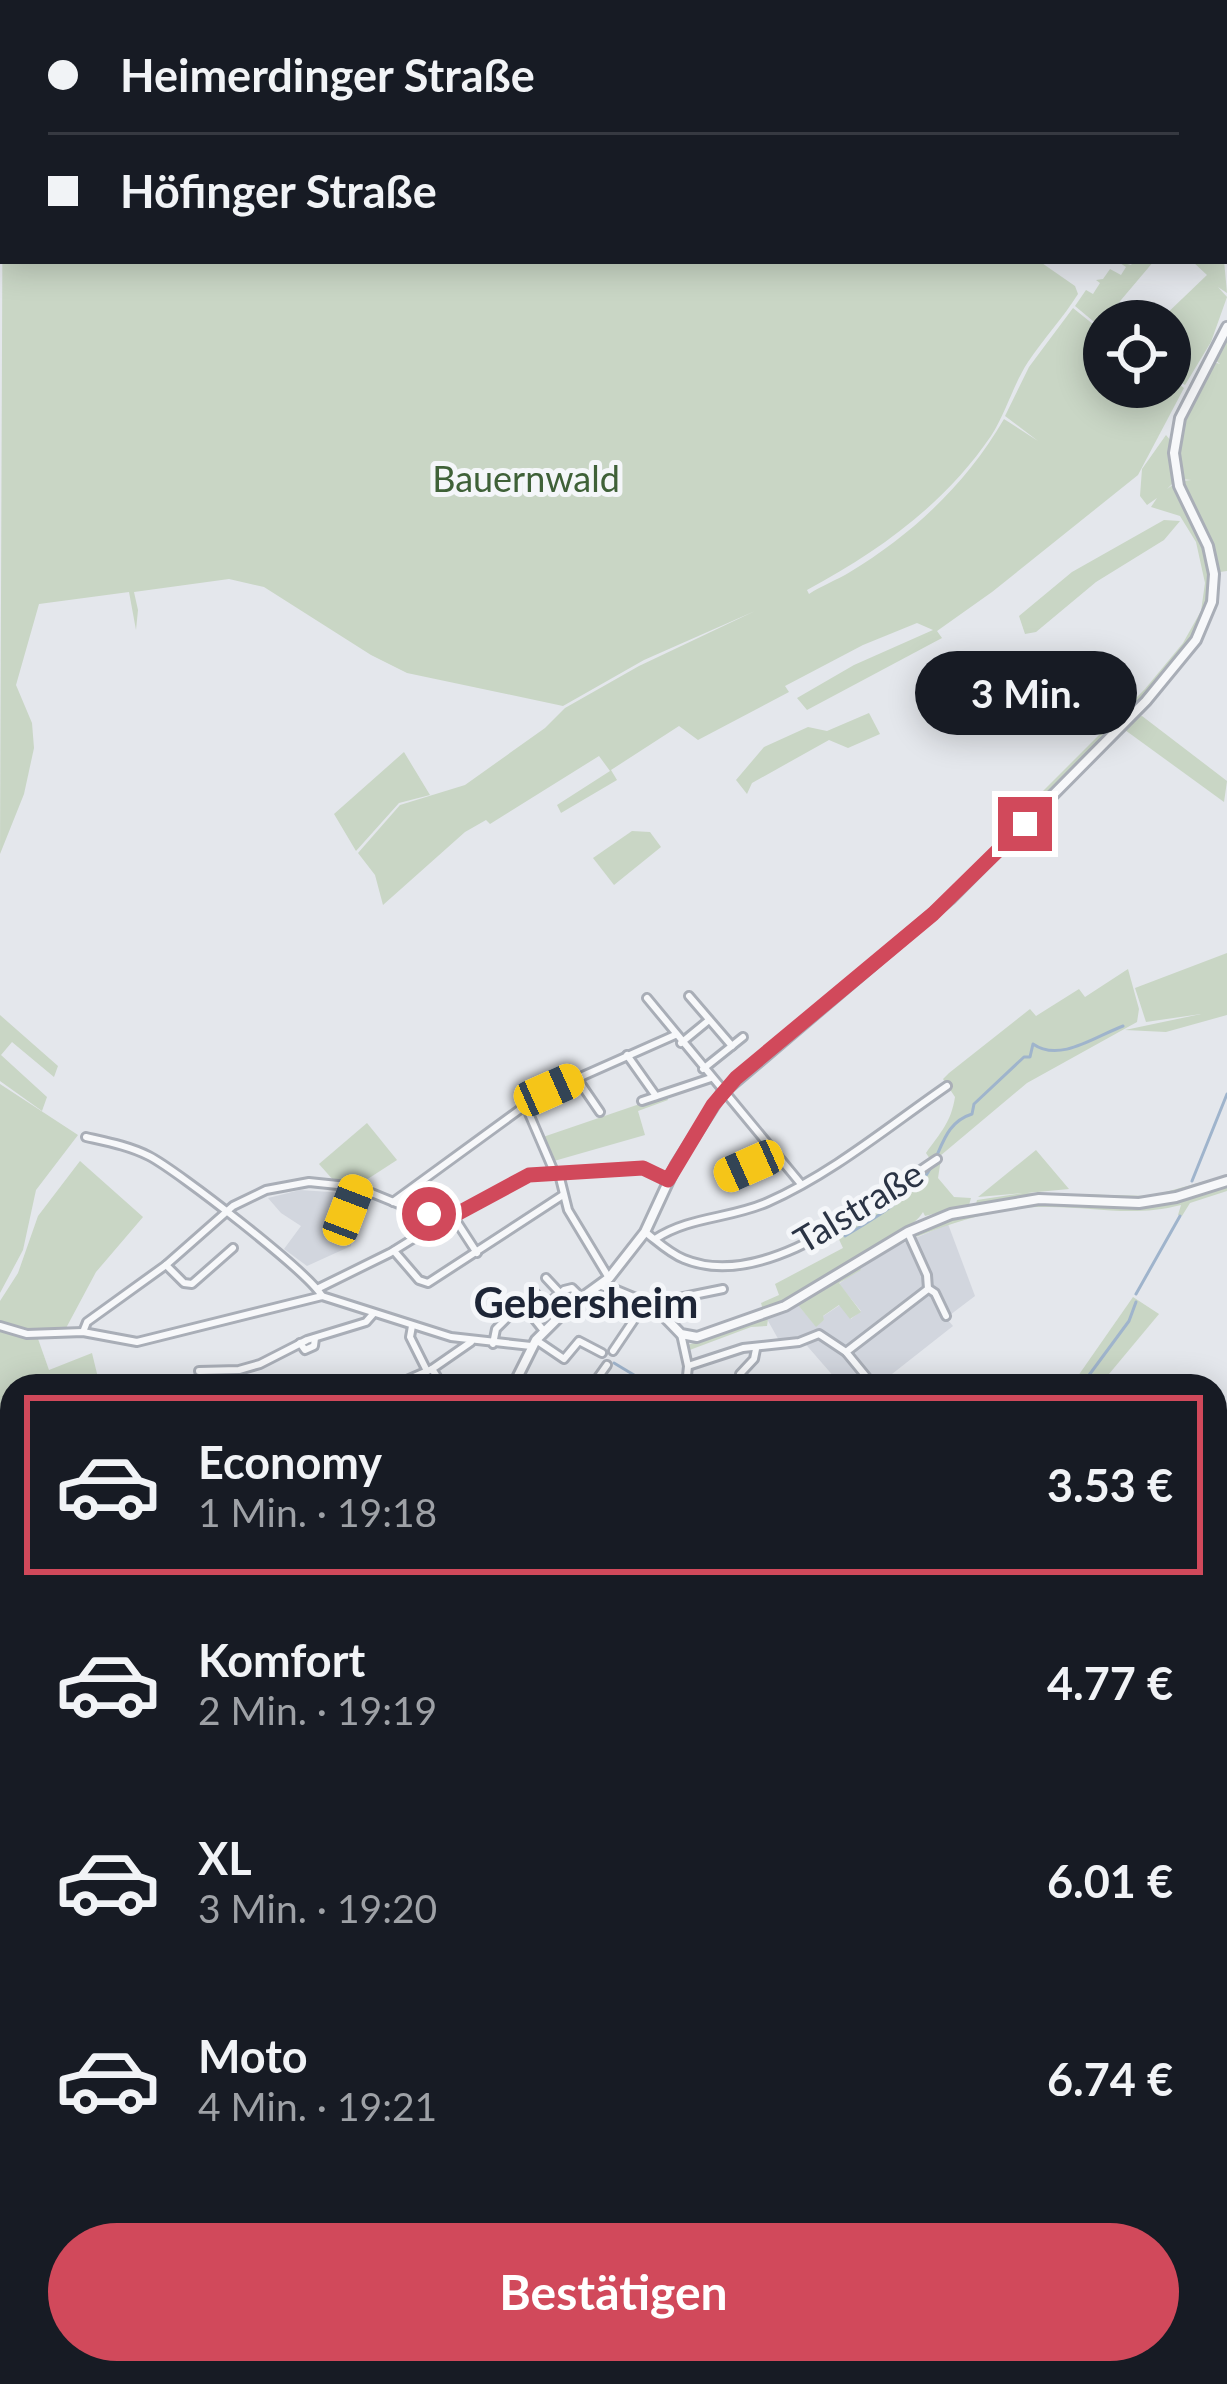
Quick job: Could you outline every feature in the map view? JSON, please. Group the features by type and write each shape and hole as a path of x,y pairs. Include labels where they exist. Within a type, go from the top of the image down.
{"street":[{"path":"519,1374 533,1343 606,1281 645,1232 668,1180 722,1093 950,899 1175,667 1207,619 1214,587 1208,546 1187,503 1174,453 1175,436 1227,327"},
{"path":"688,996 732,1046"},
{"path":"647,998 801,1184"},
{"path":"681,1043 709,1020"},
{"path":"393,1202 525,1103 675,1035"},
{"path":"703,1069 743,1037"},
{"path":"627,1055 656,1096"},
{"path":"576,1078 600,1112"},
{"path":"642,1101 711,1078"},
{"path":"655,1239 679,1224 740,1212 801,1184 947,1086"},
{"path":"525,1103 562,1195 606,1281 651,1305 681,1334 697,1337 784,1306 908,1232 951,1214 1000,1203 1161,1201 1227,1181"},
{"path":"86,1137 150,1156 320,1292 373,1314 471,1342 533,1343 564,1359 579,1341 602,1353"},
{"path":"724,1177 774,1154"},
{"name":"Talstraße","path":"645,1232 679,1257 706,1264 745,1263 780,1253 851,1219 935,1160"},
{"path":"0,1326 34,1335 83,1332 137,1342 320,1292 517,1179 643,1168 668,1180"},
{"path":"83,1332 87,1322 166,1265 243,1198 288,1184 357,1187 418,1212 449,1216 477,1253"},
{"path":"348,1210 357,1187"},
{"path":"394,1251 423,1283 562,1195"},
{"path":"908,1232 927,1275 928,1289"},
{"path":"166,1265 184,1283 193,1284 233,1249"},
{"path":"546,1278 560,1293"},
{"path":"545,1306 572,1288 581,1298"},
{"path":"613,1352 651,1305 723,1289"},
{"path":"928,1289 935,1293 946,1316"},
{"path":"846,1352 928,1289"},
{"path":"535,1293 556,1319"},
{"path":"520,1300 544,1331"},
{"path":"199,1371 239,1370 300,1343 305,1350 314,1346 315,1338 366,1322 373,1314"},
{"path":"493,1345 496,1329 511,1315"},
{"path":"412,1325 410,1337 433,1374"},
{"path":"681,1334 687,1374"},
{"path":"688,1366 743,1348 799,1342 819,1334 846,1352 863,1374"},
{"path":"421,1374 471,1342"},
{"path":"740,1374 754,1359 755,1348"},
{"path":"601,1374 607,1365"}],"shaded area":[{"path":"300,1190 345,1193 338,1236 352,1237 351,1246 307,1266 284,1249 301,1226 268,1198"},
{"path":"948,1224 975,1296 946,1318 953,1326 892,1374 832,1374 802,1340 781,1344 767,1319 798,1305 816,1326 840,1305 851,1319 861,1311 839,1284 876,1255"}],"green space":[{"name":"Bauernwald","path":"2,264 1043,264 1075,286 1078,294 1028,362 973,461 908,524 807,590 809,594 873,557 917,524 956,486 1004,419 1038,441 1005,416 1029,367 1073,308 1083,316 1083,408 1173,408 1138,475 937,631 942,638 807,710 797,698 854,665 933,630 917,623 863,645 785,686 789,692 698,740 679,726 611,770 617,780 561,813 557,805 610,771 599,756 490,824 486,820 465,832 383,905 375,875 358,853 400,805 465,785 545,728 565,708 639,666 755,611 644,660 563,706 407,673 264,587 229,579 134,592 136,630 129,592 39,604 16,685 32,723 34,748 24,794 0,854"},
{"path":"1122,264 1151,264 1121,300 1083,300 1083,313 1075,306 1086,290 1093,294 1100,283 1096,280 1110,269 1121,275 1126,267"},
{"path":"1195,264 1224,264 1227,293 1218,287 1227,297 1211,342 1191,375 1191,300 1181,300 1207,275"},
{"path":"1227,335 1227,571 1220,572 1182,481 1191,480 1182,479 1180,463 1182,432 1214,362 1220,364 1215,360"},
{"path":"1166,435 1171,441 1174,482 1167,489 1174,484 1208,559 1206,602 1192,635 1141,704 1022,817 1145,689 1183,643 1201,611 1205,583 1196,542 1180,516 1151,507 1157,498 1147,505 1140,496 1142,469"},
{"path":"1164,520 1180,521 1164,540 1096,582 1036,632 1025,634 1019,616 1072,572"},
{"path":"869,713 880,734 848,748 829,740 752,783 747,794 736,780 764,747 808,727 827,731"},
{"path":"1142,716 1227,781 1224,802 1125,730 1111,743 1135,717"},
{"path":"404,752 430,795 399,803 356,851 334,814"},
{"path":"632,831 650,832 661,847 614,885 593,858"},
{"path":"1227,953 1227,1015 1166,1032 1125,1030 1201,1014 1146,1022 1135,988"},
{"path":"1128,969 1139,1009 1137,1022 1027,1083 940,1156 930,1159 926,1153 944,1127 955,1097 943,1079 949,1073 1030,1009 1036,1016 1079,989 1085,997"},
{"path":"0,1015 58,1066 54,1077 12,1042 1,1055 47,1097 42,1111 0,1081"},
{"path":"0,1084 78,1135 36,1190 23,1250 0,1293"},
{"path":"666,1095 668,1100 638,1111 645,1135 554,1161 543,1137"},
{"path":"367,1123 397,1160 360,1184 334,1181 319,1164"},
{"path":"1036,1150 1069,1189 1027,1193 1151,1196 1227,1175 1227,1179 1140,1201 1040,1196 976,1204 977,1200 1023,1193 978,1197"},
{"path":"941,1159 938,1178 954,1197 971,1198 969,1205 925,1216 923,1212 875,1250 763,1310 761,1303 779,1295 775,1284 843,1248 836,1233 884,1202 891,1209 886,1200"},
{"path":"80,1161 143,1217 96,1272 65,1330 30,1333 0,1325 0,1301 18,1273 38,1216"},
{"path":"1227,1184 1227,1191 1190,1203 1182,1216 1178,1215 1181,1205 1128,1211 1011,1209 916,1237 923,1229 949,1219 1014,1204 1144,1206"},
{"path":"858,1266 861,1270 839,1283 861,1312 850,1319 839,1305 816,1327 798,1305 768,1319 767,1326 751,1327 687,1351 685,1346 764,1318"},
{"path":"1133,1297 1159,1314 1109,1374 1079,1374"},
{"path":"0,1328 37,1336 49,1370 92,1353 97,1374 0,1374"}],"waterway":[{"path":"845,1236 923,1179 947,1133 972,1114 974,1104 1024,1057 1030,1057 1033,1044 1055,1051 1066,1049 1123,1026"},
{"path":"1192,1181 1227,1094"},
{"path":"1136,1294 1180,1216"},
{"path":"1090,1374 1129,1321 1136,1302"},
{"path":"614,1363 632,1374"}],"district":[{"name":"Gebersheim","path":"586,1302"}],"route":[{"path":"429,1214 453,1216 529,1175 643,1168 668,1180 713,1105 736,1078 933,914 1025,824"}]}
